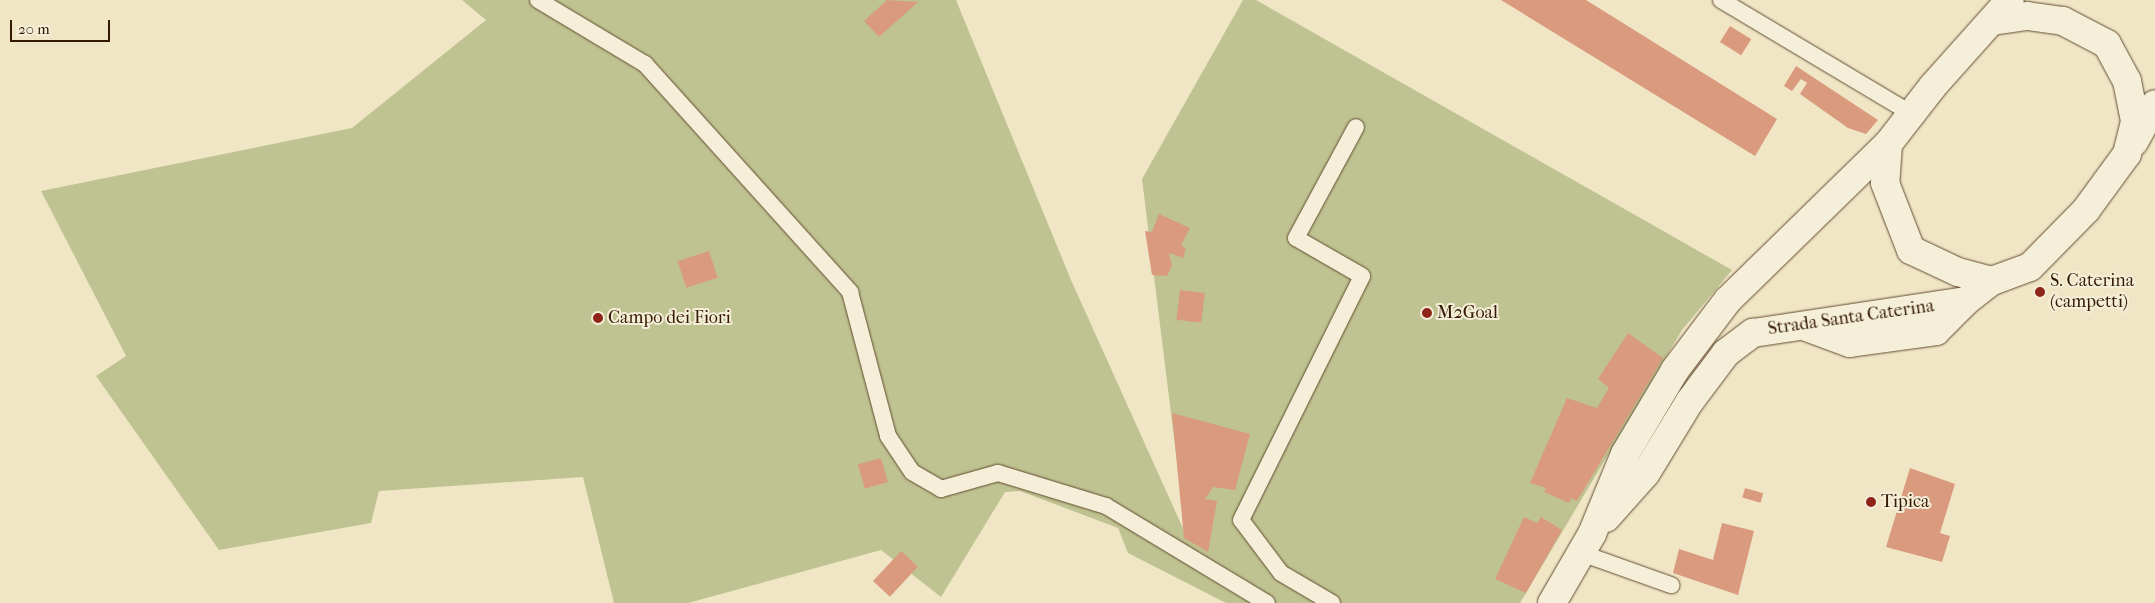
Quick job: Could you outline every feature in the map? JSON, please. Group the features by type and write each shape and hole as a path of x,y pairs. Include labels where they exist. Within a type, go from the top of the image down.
{"street":[{"path":"1992,21 2010,0"},
{"path":"1992,21 2026,16 2063,21 2107,44 2128,81 2133,113 2127,154"},
{"name":"Strada Santa Caterina","path":"1552,603 1587,544 1625,454 1675,370 1722,307 1888,144 1992,21"},
{"path":"2127,154 2155,104"},
{"path":"1888,144 1885,183 1911,250 1958,272 1992,281"},
{"name":"Strada Santa Caterina","path":"1587,544 1646,473 1690,401 1726,353 1753,332 1966,301 1992,281 2030,267 2086,210 2127,154"}],"lane":[{"path":"538,0 646,64 850,292 888,436 912,472 941,489 998,473 1106,506 1267,603"},
{"path":"1721,0 1912,114"},
{"path":"1332,603 1281,573 1241,520 1362,276 1296,238 1356,127"},
{"path":"1587,544 1671,585"}],"green space":[{"name":"Campo dei Fiori","path":"462,0 956,0 1071,280 1186,535 1142,179 1243,0 1256,0 1732,270 1682,330 1520,603 1226,603 1128,553 1118,528 1020,491 1005,492 941,597 881,550 688,603 614,603 583,477 379,491 371,523 219,550 96,376 126,356 41,191 352,128 486,20"}],"building":[{"path":"887,0 918,2 879,37 864,21"},
{"path":"1501,0 1586,0 1777,119 1755,156"},
{"path":"1730,26 1751,39 1741,55 1720,42"},
{"path":"1796,66 1878,120 1866,134 1848,128 1800,94 1807,83 1801,79 1792,91 1784,86"},
{"path":"1159,214 1190,228 1181,245 1186,248 1183,258 1169,253 1172,266 1167,276 1152,275 1145,231 1152,232"},
{"path":"709,251 718,278 686,288 678,261"},
{"path":"1180,290 1205,293 1201,323 1176,320"},
{"path":"1628,333 1663,358 1577,501 1571,498 1569,503 1544,492 1546,488 1530,483 1567,398 1597,408 1609,388 1598,379"},
{"path":"1172,413 1250,434 1235,490 1213,487 1205,499 1217,501 1208,552 1184,538"},
{"path":"881,458 888,482 865,489 858,465"},
{"path":"1910,468 1955,484 1940,533 1950,536 1942,562 1886,547"},
{"path":"1745,488 1763,493 1761,503 1742,498"},
{"path":"1524,517 1537,523 1541,517 1562,530 1526,593 1495,579"},
{"path":"1722,523 1754,531 1738,595 1673,573 1679,549 1713,560"},
{"path":"901,551 918,567 890,597 873,581"}],"place":[{"name":"S. Caterina (campetti)","path":"2040,292"},
{"name":"M2Goal","path":"1427,313"},
{"name":"Campo dei Fiori","path":"598,318"},
{"name":"Tipica","path":"1871,502"}]}
